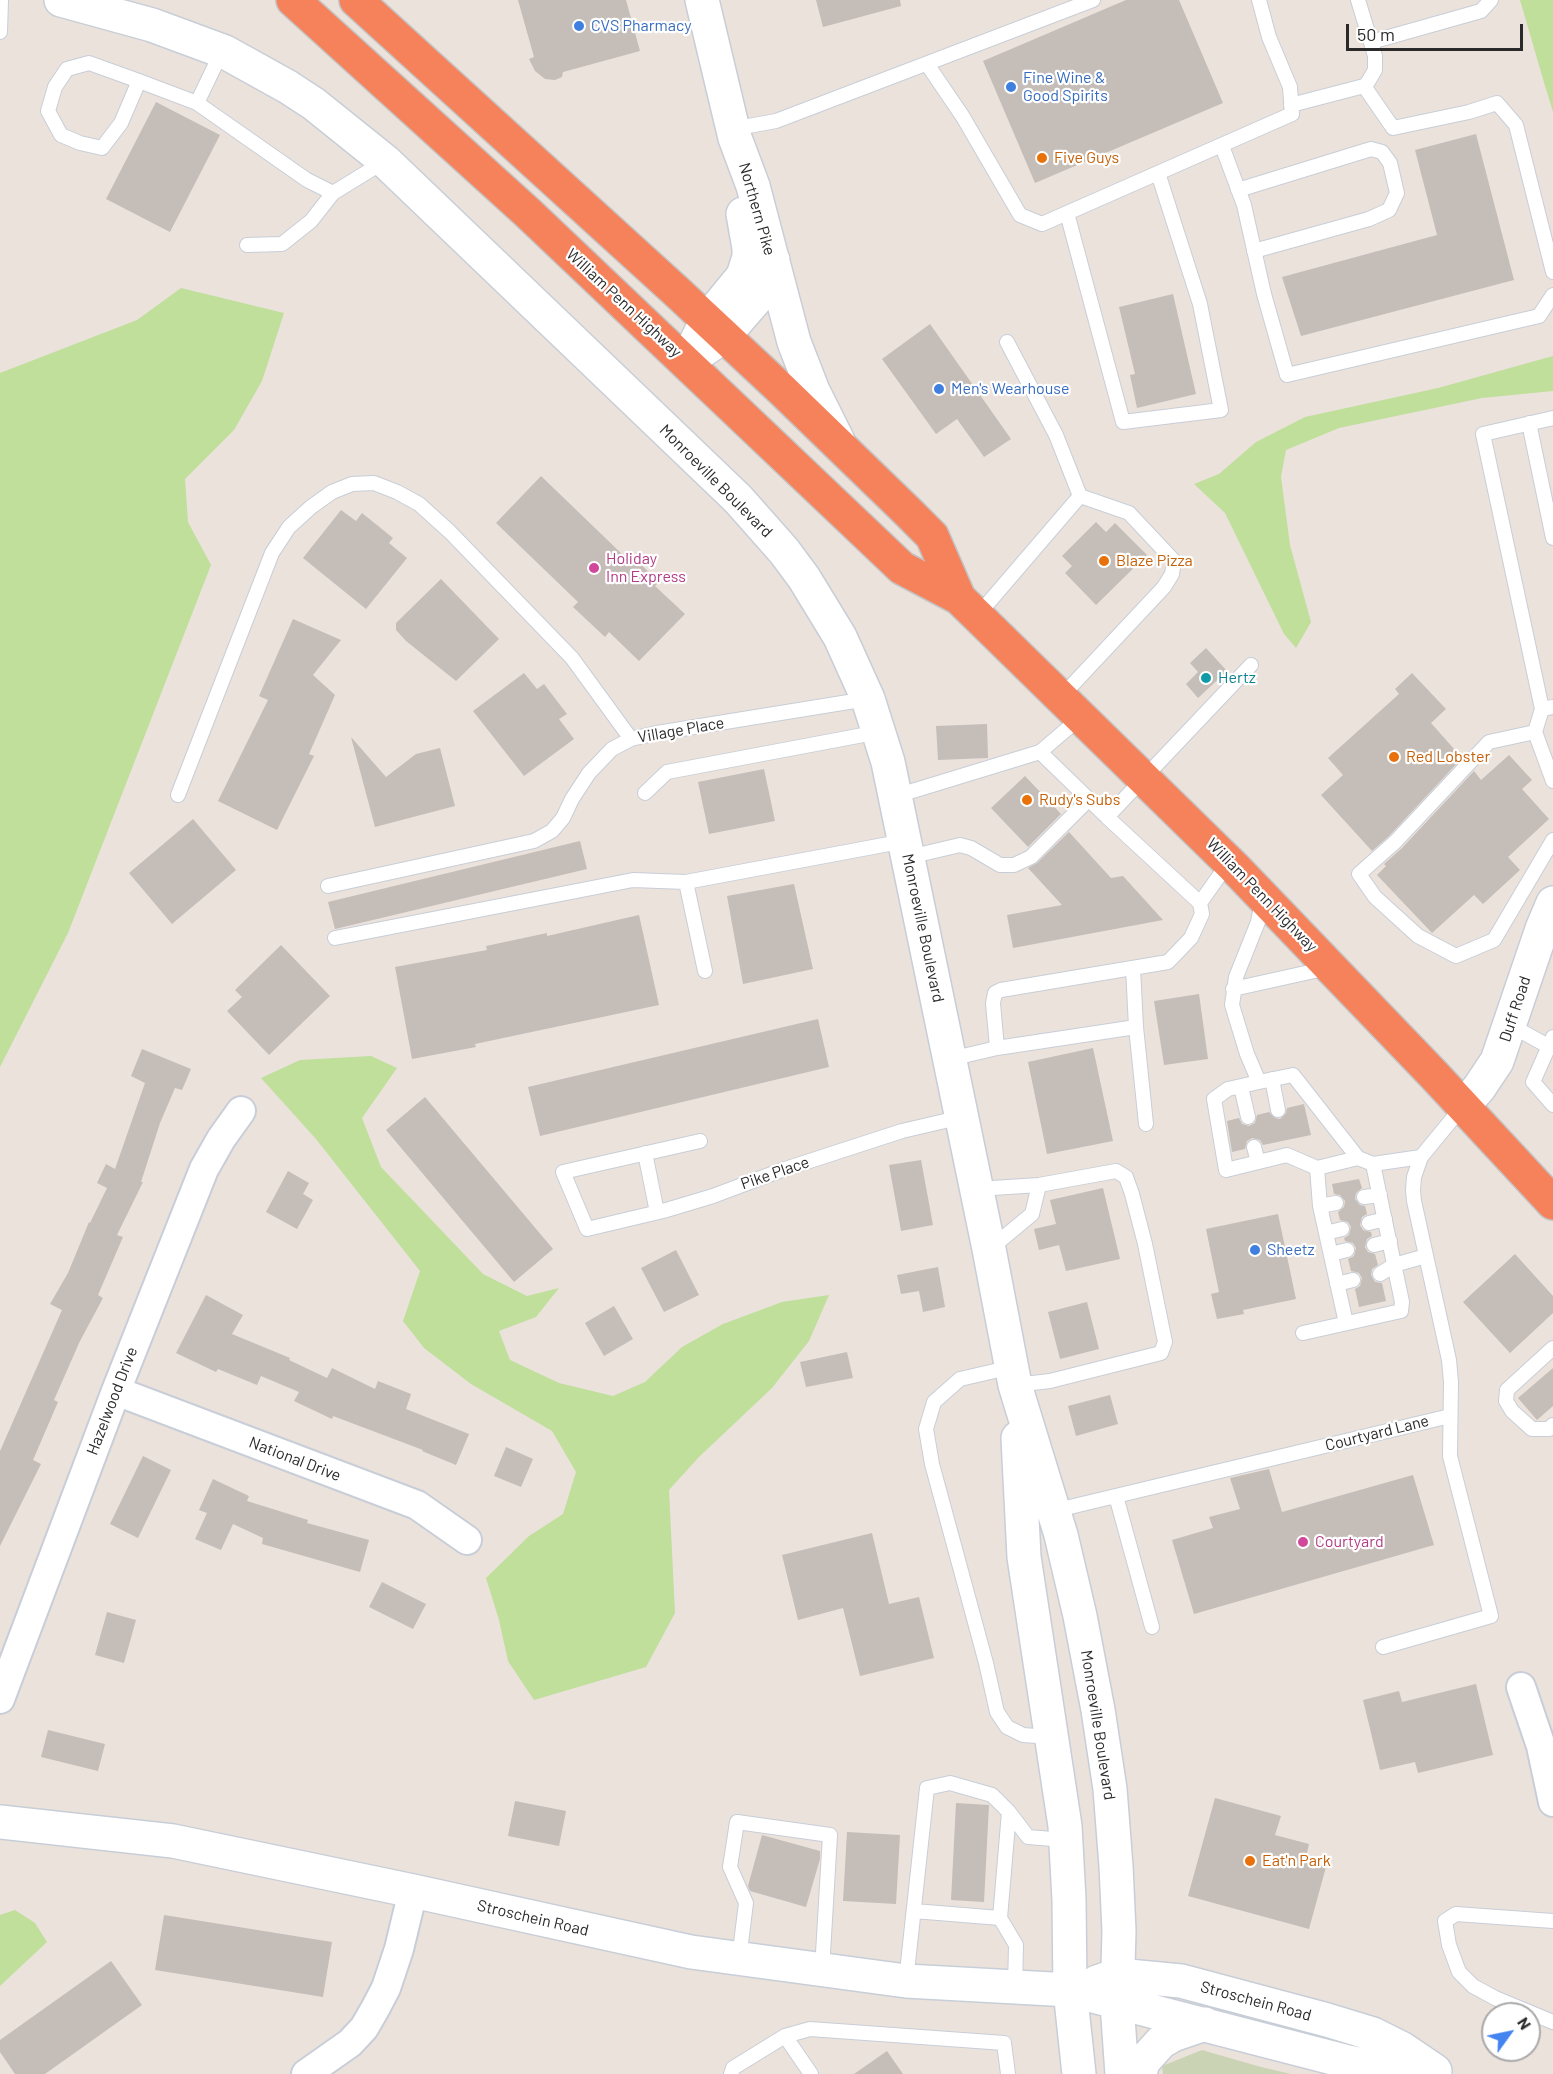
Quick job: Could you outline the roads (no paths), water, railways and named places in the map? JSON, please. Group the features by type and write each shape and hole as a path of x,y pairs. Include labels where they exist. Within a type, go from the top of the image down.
{"highway":[{"name":"William Penn Highway","path":"293,0 528,213 902,568 968,607 1263,896 1553,1203"},
{"name":"William Penn Highway","path":"356,0 716,328 932,536 968,607"}],"main road":[{"name":"Monroeville Boulevard","path":"61,0 152,25 222,51 260,69 314,104 385,161 738,499 804,578 823,607 850,657 879,732 896,796 1014,1376 1053,1511 1080,1616 1110,1789 1119,1931 1117,1990 1122,2074"},
{"name":"Northern Pike","path":"686,362 716,328 764,287 773,260 753,186 734,133 702,0"},
{"name":"Northern Pike","path":"716,328 743,276 749,257 734,133"},
{"path":"773,260 803,368 840,445"},
{"name":"Duff Road","path":"1463,1106 1479,1088 1497,1061 1542,928 1553,903"},
{"name":"Monroeville Boulevard","path":"1014,1376 1024,1557 1060,1789 1065,1840 1069,1900 1070,1990 1079,2074"},
{"name":"Stroschein Road","path":"0,1822 172,1841 657,1945 739,1959 906,1981 1015,1988 1117,1990 1180,1981 1373,2034 1401,2048 1437,2072"},
{"name":"Stroschein Road","path":"1117,1990 1205,2024 1348,2062 1391,2070 1437,2072"},
{"path":"1140,2074 1143,2062 1161,2042 1173,2035 1205,2024"}],"street":[{"name":"Hazelwood Drive","path":"0,1699 116,1391 204,1169 220,1139 241,1111"},
{"name":"National Drive","path":"116,1391 417,1505 467,1540"},
{"path":"1521,1688 1541,1746 1553,1802"},
{"path":"306,2074 350,2043 364,2028 386,1988 399,1949 413,1891"}],"lane":[{"path":"0,32 1,0"},
{"path":"734,133 776,121 1093,0"},
{"path":"927,64 963,117 1020,215 1042,224 1292,114 1290,87 1269,37 1258,0"},
{"path":"1292,105 1365,87 1374,70 1375,56 1358,0"},
{"path":"1371,42 1481,11 1491,0"},
{"path":"197,103 222,51"},
{"path":"139,81 121,123 102,148 80,143 61,135 48,111 55,87 67,69 90,63 139,81 197,103 308,180 333,194"},
{"path":"1365,87 1393,128"},
{"path":"1393,128 1469,112 1497,103 1516,125 1553,273"},
{"path":"1382,152 1393,128"},
{"path":"1221,146 1244,205 1287,375 1539,316 1553,295"},
{"path":"1238,190 1371,149 1382,152 1390,163 1397,193 1389,210 1369,219 1254,251"},
{"path":"247,245 282,244 311,221 333,194 385,161"},
{"path":"1067,213 1123,422 1221,410 1200,304 1158,173"},
{"path":"896,796 1040,752 1164,588 1172,574 1174,561 1129,513 1080,495 1056,435 1007,342"},
{"path":"1553,418 1483,434 1547,708 1536,732 1553,782"},
{"path":"1529,423 1553,538"},
{"path":"178,795 272,553 289,527 311,507 332,492 352,484 374,483 397,492 419,504 450,532 572,658 631,738"},
{"path":"968,607 1080,495"},
{"path":"1107,817 1251,665"},
{"name":"Village Place","path":"328,886 534,841 552,831 563,818 589,773 612,750 631,738 868,699"},
{"path":"645,793 666,772 879,732"},
{"path":"1536,732 1489,742 1395,842 1359,874 1375,897 1418,936 1456,956 1494,940 1553,840"},
{"path":"997,1048 993,1003 995,993 1001,990 1168,962 1175,957 1198,926 1202,914 1200,903 1040,752"},
{"path":"335,938 633,880 686,882 907,849 960,845 970,848 1000,866 1014,865 1031,857 1089,799"},
{"path":"1200,903 1229,862"},
{"path":"686,882 705,971"},
{"path":"1263,896 1258,922 1236,977 1232,1005 1247,1054 1266,1081 1278,1110"},
{"path":"1233,989 1256,982 1332,967"},
{"path":"1133,968 1136,1027 1146,1124"},
{"path":"1509,1025 1550,1041 1533,1082 1553,1105"},
{"path":"950,1059 997,1048 1136,1027"},
{"path":"1358,1158 1317,1168 1287,1155 1226,1170 1214,1099 1228,1089 1293,1075 1358,1158 1373,1164 1421,1157"},
{"path":"1241,1087 1248,1117"},
{"name":"Courtyard Lane","path":"1053,1511 1450,1416 1449,1360 1413,1190 1414,1177 1421,1157 1463,1106"},
{"name":"Pike Place","path":"645,1154 563,1172 587,1229 713,1196 782,1170 902,1131 962,1117"},
{"path":"657,1212 645,1154 700,1141"},
{"path":"1284,1141 1287,1155"},
{"path":"1254,1147 1258,1162"},
{"path":"1304,1333 1401,1311 1402,1302 1373,1164"},
{"path":"1317,1168 1320,1206 1346,1323"},
{"path":"977,1189 1039,1185 1116,1171 1126,1177 1145,1244 1165,1342 1161,1353 1050,1381 1014,1376 960,1379 934,1402 926,1429 932,1464 997,1712 1007,1727 1023,1735 1052,1737"},
{"path":"989,1249 1032,1214 1039,1185"},
{"path":"1364,1197 1380,1195"},
{"path":"1320,1206 1336,1203"},
{"path":"1369,1223 1385,1219"},
{"path":"1326,1233 1342,1229"},
{"path":"1374,1245 1390,1241"},
{"path":"1330,1254 1347,1250"},
{"path":"1380,1274 1394,1265 1426,1256"},
{"path":"1337,1284 1353,1280"},
{"path":"1553,1348 1507,1390 1506,1401 1512,1411 1532,1429 1549,1430 1553,1425"},
{"path":"1383,1647 1491,1616 1450,1456 1450,1416"},
{"path":"1116,1496 1152,1627"},
{"path":"906,1981 927,1788 950,1783 992,1795 1010,1812 1028,1837 1065,1840"},
{"path":"1010,1812 1000,1918 1016,1945 1015,1988"},
{"path":"739,1959 746,1903 730,1867 737,1822 830,1835 822,1970"},
{"path":"914,1911 1000,1918"},
{"path":"1553,1921 1456,1914 1445,1921 1449,1945 1459,1972 1473,1986 1495,1998 1553,2022"},
{"path":"731,2074 733,2068 785,2036 810,2029 1004,2043 1008,2074"},
{"path":"785,2036 811,2074"}],"place":[{"name":"CVS Pharmacy","path":"579,26"},
{"name":"Fine Wine & Good Spirits","path":"1011,87"},
{"name":"Five Guys","path":"1042,158"},
{"name":"Men's Wearhouse","path":"939,389"},
{"name":"Blaze Pizza","path":"1104,561"},
{"name":"Holiday Inn Express","path":"594,568"},
{"name":"Hertz","path":"1206,678"},
{"name":"Red Lobster","path":"1394,757"},
{"name":"Rudy's Subs","path":"1027,800"},
{"name":"Sheetz","path":"1255,1250"},
{"name":"Courtyard","path":"1303,1542"},
{"name":"Eat'n Park","path":"1250,1861"}]}
